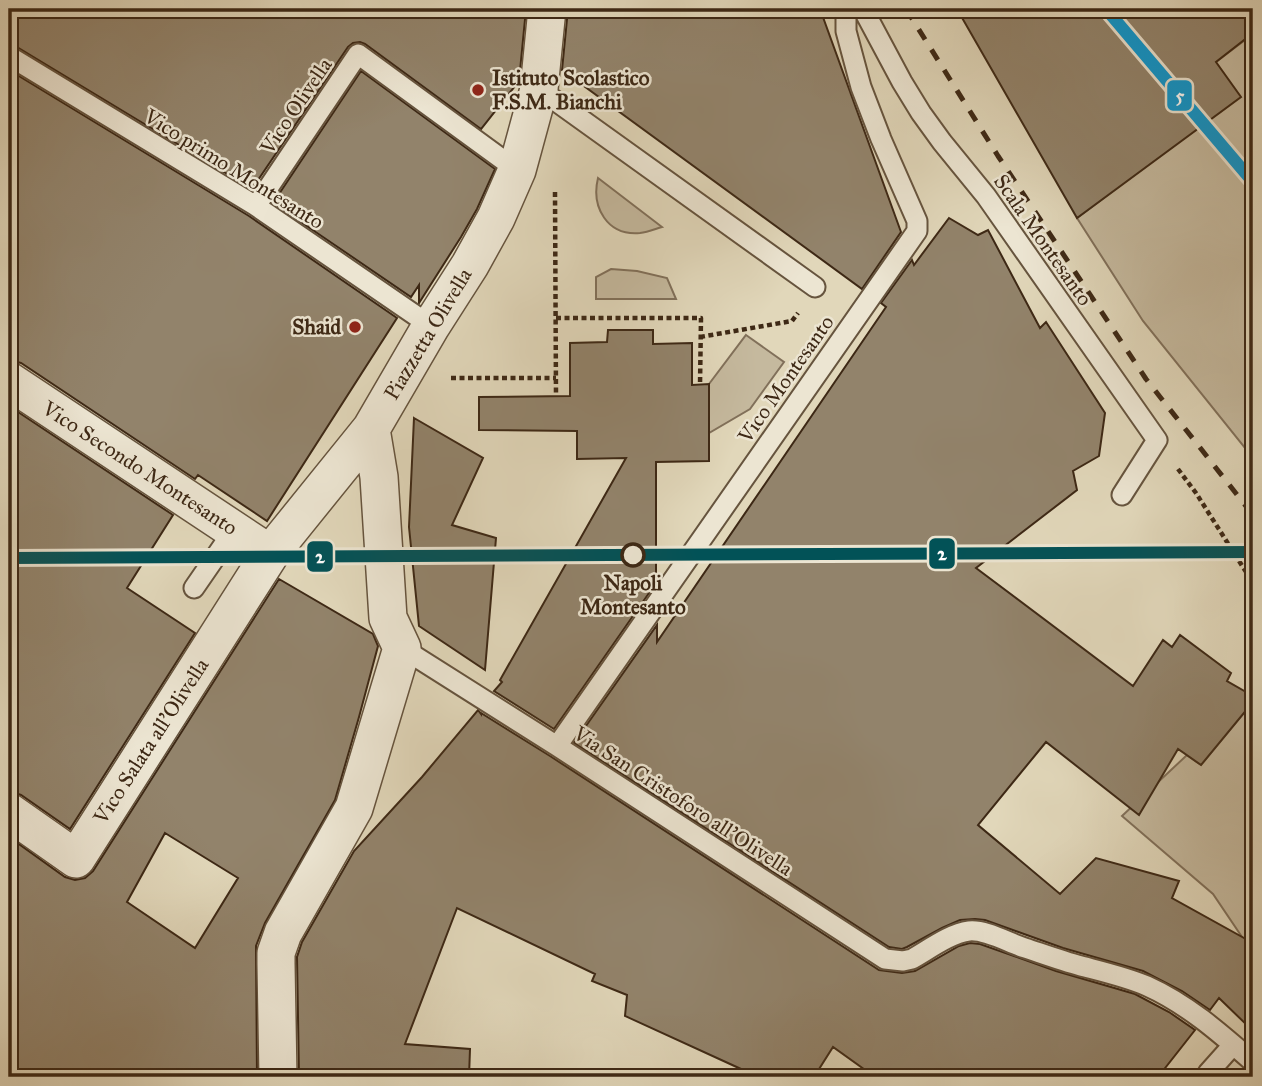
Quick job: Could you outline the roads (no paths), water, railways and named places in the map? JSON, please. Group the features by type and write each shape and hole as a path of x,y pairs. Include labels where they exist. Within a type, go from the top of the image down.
{"street":[{"name":"Piazzetta Olivella","path":"270,554 371,429 496,218 517,170 539,89 547,9"},
{"name":"Vico Secondo Montesanto","path":"9,381 270,554"},
{"path":"278,1077 276,964 279,942 355,808 402,648 388,618 379,477 371,429"},
{"name":"Vico Salata all'Olivella","path":"9,812 76,859 270,554"}],"lane":[{"name":"Vico Montesanto","path":"557,746 916,231 917,221 861,87 846,31 846,9"},
{"name":"Scala Montesanto","path":"863,9 921,113 986,196 1157,440 1122,495"},
{"name":"Vico Olivella","path":"256,206 358,54 517,170"},
{"name":"Vico primo Montesanto","path":"9,56 256,206 431,326"},
{"path":"539,89 816,288"},
{"path":"194,588 234,530"},
{"name":"Via San Cristoforo all'Olivella","path":"402,648 885,959 912,959 959,933 971,930 984,932 1025,948 1118,975 1149,987 1197,1016 1252,1061"},
{"path":"1213,1077 1208,1073 1233,1045"}],"railway":[{"path":"906,9 998,156 1146,379 1253,515"}],"place":[{"name":"Istituto Scolastico F.S.M. Bianchi","path":"478,90"},
{"name":"Shaid","path":"355,327"},
{"name":"Napoli Montesanto","path":"633,555"}]}
